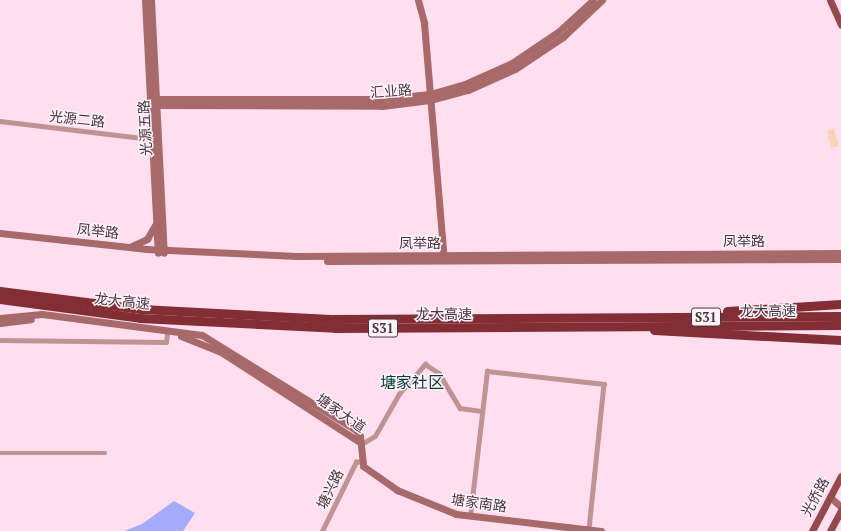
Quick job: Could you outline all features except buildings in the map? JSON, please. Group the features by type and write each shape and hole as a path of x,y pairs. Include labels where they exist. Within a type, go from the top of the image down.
{"highway":[{"name":"龙大高速","path":"0,291 203,318"},
{"name":"龙大高速","path":"0,300 335,328 566,322 655,317 841,316"},
{"path":"655,317 841,304"},
{"name":"龙大高速","path":"566,322 633,326 841,325"},
{"path":"633,326 673,334 841,340"}],"main road":[{"path":"830,0 839,13 841,25"},
{"name":"光侨路","path":"812,531 841,476"},
{"name":"光侨路","path":"830,531 841,508"}],"street":[{"name":"光源五路","path":"145,0 154,102 152,139 156,219 161,252"},
{"name":"光源五路","path":"151,0 161,252"},
{"path":"418,0 430,97 444,258"},
{"name":"汇业路","path":"430,97 473,81 512,63 554,35 593,0"},
{"name":"汇业路","path":"154,102 382,106 472,88 515,69 563,37 602,0"},
{"name":"光源二路","path":"0,122 152,139"},
{"path":"124,247 147,239 156,219"},
{"name":"凤举路","path":"0,233 161,252"},
{"name":"凤举路","path":"0,238 161,252 298,261 841,253"},
{"name":"凤举路","path":"444,258 841,259"},
{"name":"塘家大道","path":"0,318 42,314 202,336 356,430 360,445"},
{"name":"塘家大道","path":"0,323 58,320 193,338 221,352 355,436 360,445"},
{"path":"0,340 166,342 167,334"},
{"path":"361,461 360,445 374,436 399,394 425,364 439,373 460,408 482,411"},
{"path":"470,516 487,371 604,384 589,530"},
{"path":"0,453 104,453"},
{"name":"塘家南路","path":"361,461 373,477 397,490 443,511 470,516 601,531"},
{"name":"塘兴路","path":"322,531 356,462 361,461"},
{"path":"830,497 841,497"},
{"path":"830,497 841,508"}],"shaded area":[{"path":"834,129 839,146 831,148 827,131"}],"water":[{"path":"174,501 195,513 183,531 124,531 142,524"}],"district":[{"name":"塘家社区","path":"412,382"}]}
